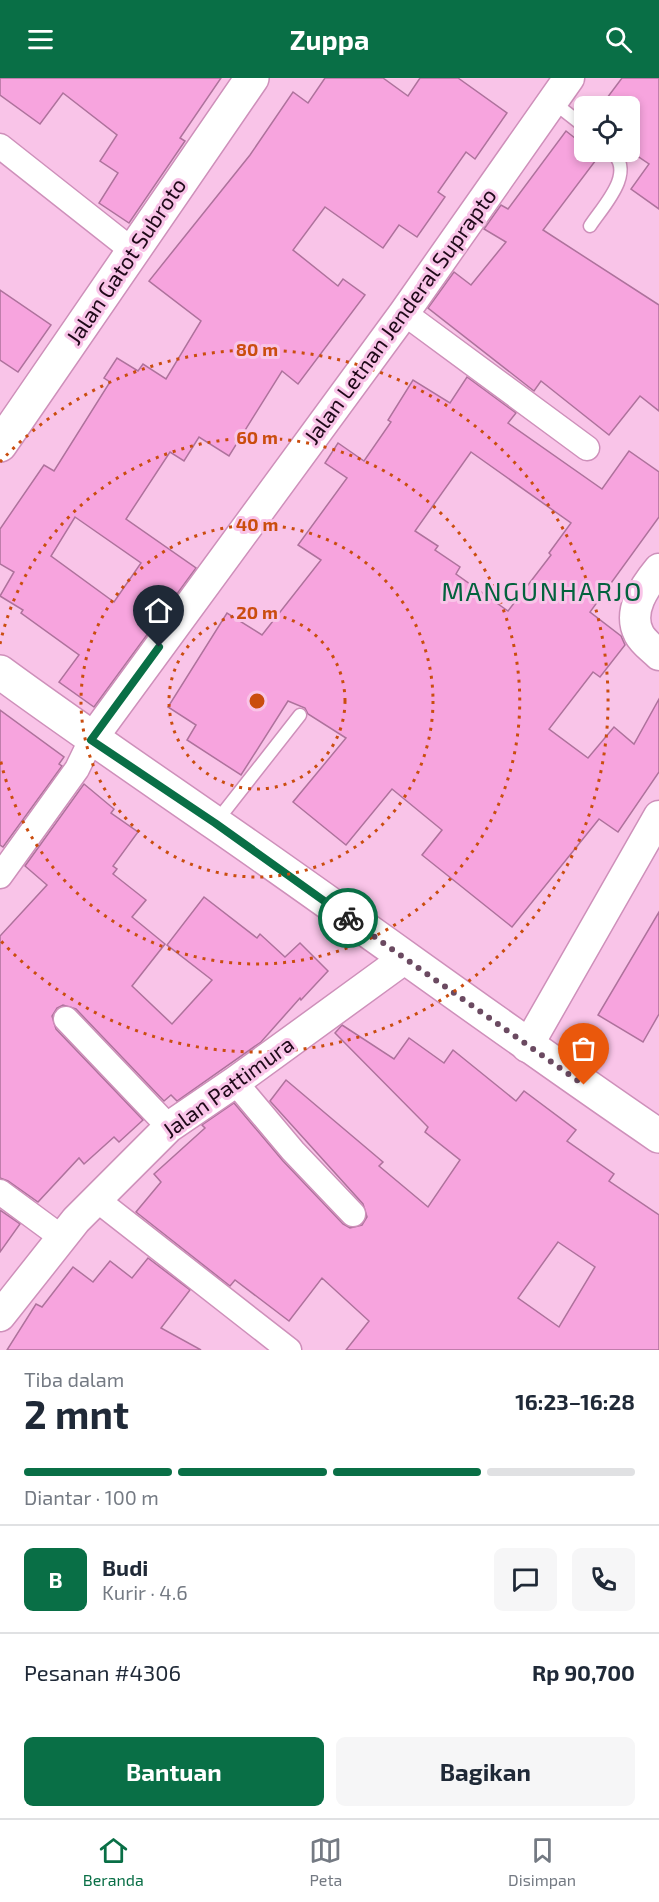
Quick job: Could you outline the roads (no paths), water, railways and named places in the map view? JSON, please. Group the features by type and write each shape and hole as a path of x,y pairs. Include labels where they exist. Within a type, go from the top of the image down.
{"main road":[{"name":"Jalan Gatot Subroto","path":"0,445 252,78"},
{"path":"0,672 91,740 215,823 527,1047 659,1136"}],"street":[{"name":"Jalan Letnan Jenderal Suprapto","path":"0,876 77,768 91,740 404,313 561,90"},
{"path":"0,146 133,251"},
{"path":"404,313 587,448"},
{"path":"659,569 643,588 636,612 639,634 659,655"},
{"path":"527,1047 659,816"},
{"name":"Jalan Pattimura","path":"0,1316 61,1237 169,1127 404,959"},
{"path":"66,1019 169,1127"},
{"path":"235,1082 293,1151 353,1214"},
{"path":"0,1192 61,1237"},
{"path":"96,1199 289,1350"}],"lane":[{"path":"561,90 574,110"},
{"path":"590,226 621,179 622,166 619,162"},
{"path":"215,823 300,715"}],"district":[{"name":"MANGUNHARJO","path":"542,592"}]}
